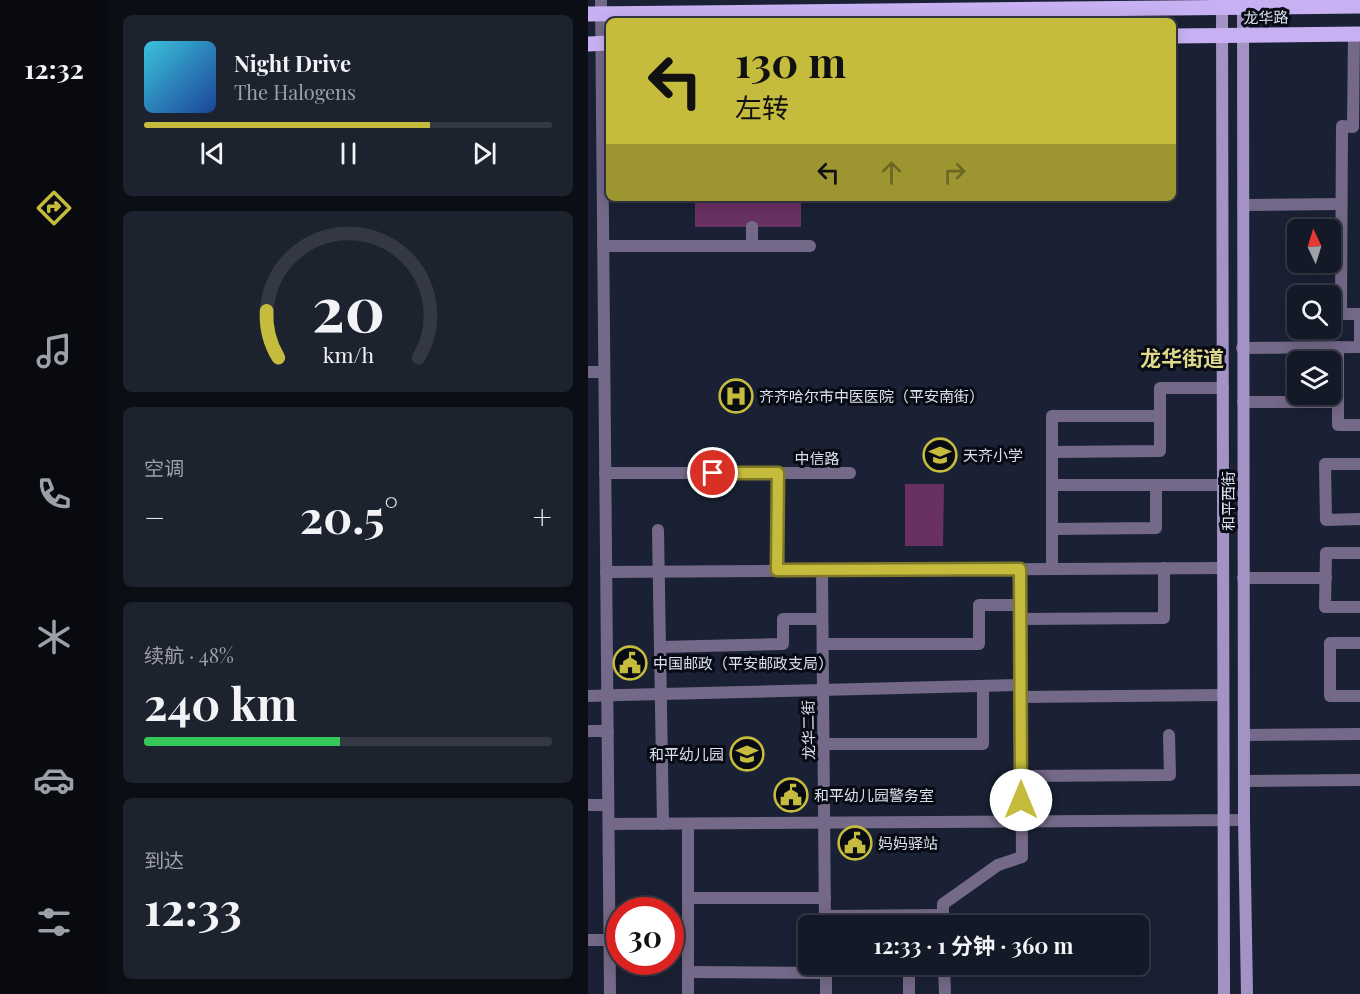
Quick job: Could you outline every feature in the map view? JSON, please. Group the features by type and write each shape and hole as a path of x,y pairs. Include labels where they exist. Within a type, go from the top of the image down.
{"main road":[{"name":"龙华路","path":"596,9 1243,3 1360,6"},
{"name":"和平西街","path":"1243,3 1242,348 1247,994"},
{"name":"和平西街","path":"1222,4 1224,994"},
{"name":"龙华路","path":"1176,36 1357,34"}],"street":[{"path":"596,9 606,168 603,246 610,897"},
{"path":"1242,348 1360,347 1360,314 1341,314 1342,126 1353,127 1357,34"},
{"path":"1243,205 1341,204"},
{"path":"752,227 752,246"},
{"path":"603,246 810,246"},
{"path":"588,372 604,372"},
{"path":"1052,452 1160,451 1160,388 1223,388"},
{"path":"1243,402 1287,402"},
{"path":"1338,405 1338,424 1360,424"},
{"path":"1052,569 1052,416 1160,416"},
{"path":"1360,464 1325,464 1326,520 1360,519"},
{"name":"中信路","path":"605,473 850,473"},
{"path":"777,570 778,473"},
{"path":"1052,485 1223,485"},
{"path":"1052,529 1156,528 1156,485"},
{"path":"658,530 663,824"},
{"path":"1360,553 1326,553 1325,607 1360,607"},
{"path":"1020,619 1164,618 1164,568"},
{"path":"606,572 1223,568"},
{"path":"943,915 943,904 998,865 1022,857 1020,569"},
{"name":"龙华二街","path":"822,570 825,915"},
{"path":"1244,578 1326,578"},
{"path":"823,644 979,644 979,605 1020,605"},
{"path":"660,647 783,644 783,620 822,619"},
{"path":"1360,643 1330,643 1330,696 1360,696"},
{"path":"588,696 983,686 1020,691 1223,695"},
{"path":"824,744 983,744 983,686"},
{"path":"588,731 608,731"},
{"path":"1244,735 1360,734"},
{"path":"1021,776 1170,775 1169,735"},
{"path":"1244,781 1360,780"},
{"path":"588,805 608,805"},
{"path":"609,824 1244,820"},
{"path":"687,994 688,824"},
{"path":"688,898 825,898"},
{"path":"588,940 606,940"},
{"path":"688,972 798,970"},
{"path":"610,975 610,994"},
{"path":"826,975 826,994"},
{"path":"909,975 909,994"},
{"path":"944,975 945,994"}],"shaded area":[{"path":"695,201 801,201 801,227 695,227"},
{"path":"905,484 944,484 943,546 905,546"}],"place":[{"name":"齐齐哈尔市中医医院（平安南街）","path":"736,396"},
{"name":"天齐小学","path":"940,455"},
{"name":"中国邮政（平安邮政支局）","path":"630,663"},
{"name":"和平幼儿园","path":"747,754"},
{"name":"和平幼儿园警务室","path":"791,795"},
{"name":"妈妈驿站","path":"855,843"}],"district":[{"name":"龙华街道","path":"1182,357"}],"route":[{"path":"713,473 778,473 777,570 1020,569 1021,800"}]}
